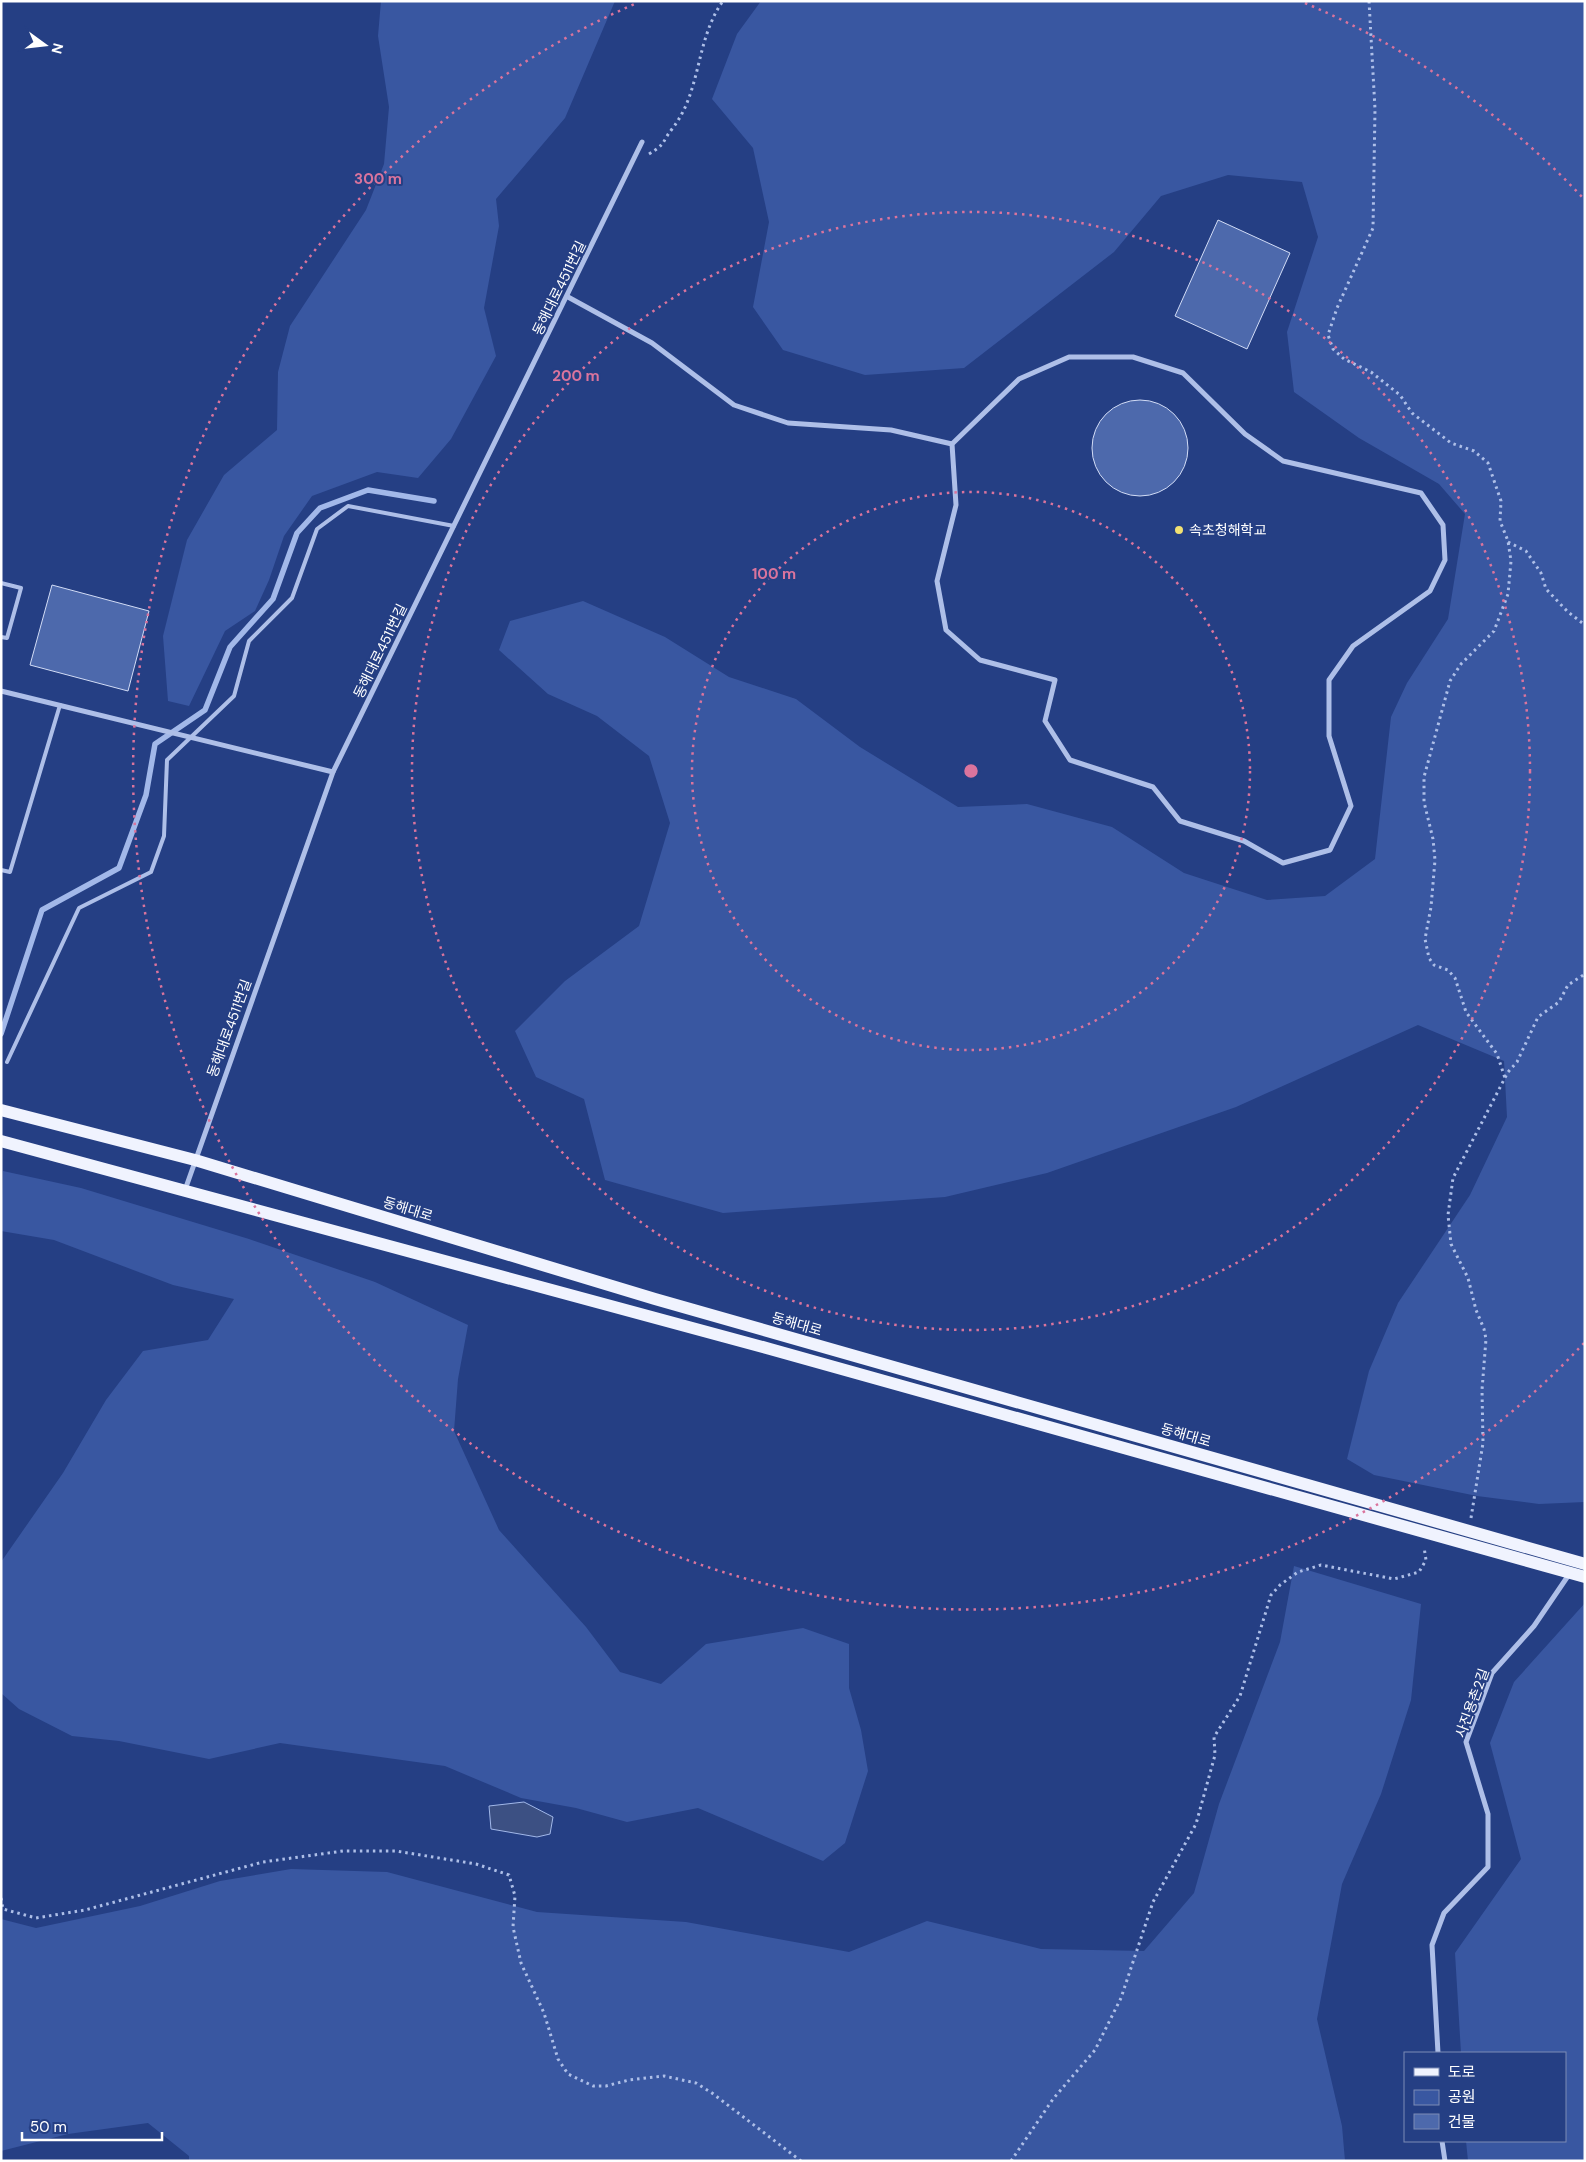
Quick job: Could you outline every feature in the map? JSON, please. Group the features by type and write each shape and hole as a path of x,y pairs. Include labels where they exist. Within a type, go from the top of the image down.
{"main road":[{"name":"동해대로","path":"1,1110 194,1160 655,1299 1585,1564"},
{"path":"1,1141 770,1349 1585,1577"}],"street":[{"name":"동해대로4511번길","path":"184,1190 333,772 568,297 642,142"},
{"path":"568,297 652,343 734,405 788,423 891,430 952,444"},
{"path":"1133,357 1183,373 1245,434 1284,461 1422,493 1443,524 1446,560 1430,591 1353,646 1329,680 1329,736 1351,806 1330,850 1283,863 1244,841 1180,821 1153,788 1070,760 1044,720 1055,680 980,660 946,630 937,581 956,504 952,444 1019,379 1069,358 1133,357"},
{"path":"1,691 333,772"},
{"name":"사진용촌2길","path":"1438,2052 1432,1945 1444,1913 1488,1867 1488,1814 1466,1742 1492,1673 1534,1626 1570,1573"},
{"path":"1442,2142 1445,2161"}],"lane":[{"path":"7,1062 78,908 151,872 164,836 167,760 234,696 249,641 292,598 317,530 348,506 454,526"},
{"path":"1,582 21,588 7,638 1,637"},
{"path":"1,870 10,872 60,705"}],"path":[{"path":"632,164 664,145 672,130 681,120 692,94 714,15 723,1"},
{"path":"1369,1 1375,109 1373,228 1337,308 1328,335 1333,349 1344,359 1371,372 1400,395 1412,413 1452,443 1474,451 1488,463 1501,501 1500,521 1508,542 1511,561 1508,594 1494,631 1461,664 1450,681 1424,778 1424,802 1434,839 1435,860 1426,939 1429,958 1434,965 1448,970 1454,978 1466,1012 1497,1054 1505,1078"},
{"path":"1508,542 1526,552 1542,573 1546,589 1568,612 1585,625"},
{"path":"1469,1531 1483,1443 1482,1390 1486,1339 1468,1278 1451,1244 1448,1215 1453,1178 1505,1078 1517,1062 1538,1017 1559,1002 1568,985 1585,974"},
{"path":"1011,2161 1053,2099 1095,2050 1108,2026 1128,1979 1153,1902 1196,1824 1215,1755 1214,1737 1240,1696 1271,1595 1280,1584 1298,1572 1321,1566 1394,1580 1419,1572 1426,1560 1421,1532"},
{"path":"1,1898 3,1909 36,1918 85,1910 263,1862 343,1851 396,1851 476,1864 501,1872 510,1875 515,1896 513,1927 521,1963 544,2013 558,2060 568,2074 593,2086 606,2086 628,2080 664,2076 696,2084 712,2093 801,2161"}],"green space":[{"path":"381,1 615,1 565,118 496,199 499,226 484,308 496,356 451,439 418,478 377,472 312,496 284,536 269,580 255,611 225,631 189,706 168,701 163,636 187,540 224,475 277,430 278,372 290,326 366,210 384,164 389,107 378,36"},
{"path":"761,1 1585,1 1585,1502 1539,1504 1477,1496 1374,1475 1347,1459 1369,1371 1398,1303 1470,1195 1507,1117 1504,1061 1418,1025 1236,1107 1047,1173 945,1197 723,1213 605,1180 584,1099 536,1077 515,1031 565,981 639,926 670,823 649,756 597,716 548,694 499,650 510,621 583,601 665,637 729,677 796,699 860,747 958,807 1027,804 1112,827 1184,873 1267,900 1325,896 1375,859 1391,717 1407,683 1448,619 1465,514 1439,484 1359,438 1294,392 1287,332 1318,237 1302,182 1228,175 1161,196 1114,252 964,368 865,375 783,350 753,307 769,222 753,148 712,99 737,34"},
{"path":"3,1171 81,1188 249,1239 375,1282 468,1325 458,1379 454,1431 499,1530 586,1627 620,1672 661,1684 706,1644 803,1628 849,1644 849,1688 861,1730 868,1771 845,1843 823,1861 698,1808 627,1822 576,1808 521,1798 445,1766 280,1743 209,1759 119,1741 72,1736 19,1709 1,1693 1,1562 63,1473 106,1400 143,1351 208,1340 234,1299 173,1285 54,1240 1,1231"},
{"path":"1294,1566 1421,1604 1411,1700 1381,1794 1342,1884 1317,2019 1342,2126 1345,2161 189,2161 189,2156 148,2123 68,2134 1,2151 1,1919 36,1928 140,1906 220,1881 291,1869 387,1872 537,1912 686,1922 849,1952 927,1921 1041,1949 1144,1951 1194,1893 1219,1804 1280,1642"},
{"path":"1585,1603 1585,2161 1468,2161 1466,2142 1566,2142 1566,2052 1461,2052 1455,1953 1521,1859 1490,1743 1514,1682"}],"shaded area":[{"path":"524,1802 553,1817 550,1834 537,1837 491,1829 489,1806"}],"building":[{"path":"1218,220 1290,253 1247,349 1175,316"},
{"path":"1140,400 1158,403 1174,414 1185,430 1188,448 1185,466 1174,482 1158,493 1140,496 1122,493 1106,482 1095,466 1092,448 1095,430 1106,414 1122,403"},
{"path":"52,585 149,611 128,691 30,665"}],"waterway":[{"path":"1,1034 42,910 119,868 146,795 155,744 205,710 230,647 273,599 297,533 320,508 368,490 434,501"}],"place":[{"name":"속초청해학교","path":"1179,530"}]}
